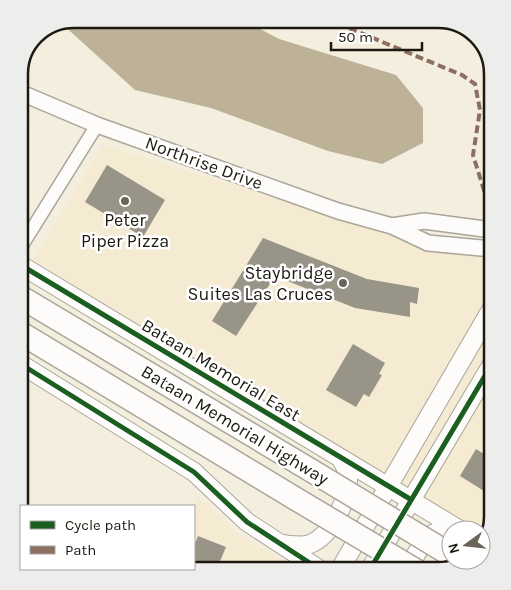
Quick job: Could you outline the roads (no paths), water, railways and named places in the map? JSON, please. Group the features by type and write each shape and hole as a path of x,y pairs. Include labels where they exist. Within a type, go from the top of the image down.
{"highway":[{"name":"Bataan Memorial Highway","path":"28,301 441,549"},
{"name":"Bataan Memorial Highway","path":"28,337 402,562"}],"main road":[{"name":"Bataan Memorial East","path":"28,269 444,520"},
{"path":"345,562 464,361 484,323"},
{"path":"464,361 484,368"},
{"path":"28,369 194,472 247,522 309,562"},
{"path":"373,562 484,377"},
{"path":"283,544 301,546 312,543 328,530 346,497 347,469 341,459"},
{"path":"412,562 428,536 441,530"}],"street":[{"name":"Northrise Drive","path":"28,96 97,125 338,211 392,226 428,243 484,248"},
{"path":"28,236 97,125"},
{"name":"Northrise Drive","path":"392,226 424,221 484,229"}],"place":[{"name":"Peter Piper Pizza","path":"125,201"},
{"name":"Staybridge Suites Las Cruces","path":"343,283"}]}
